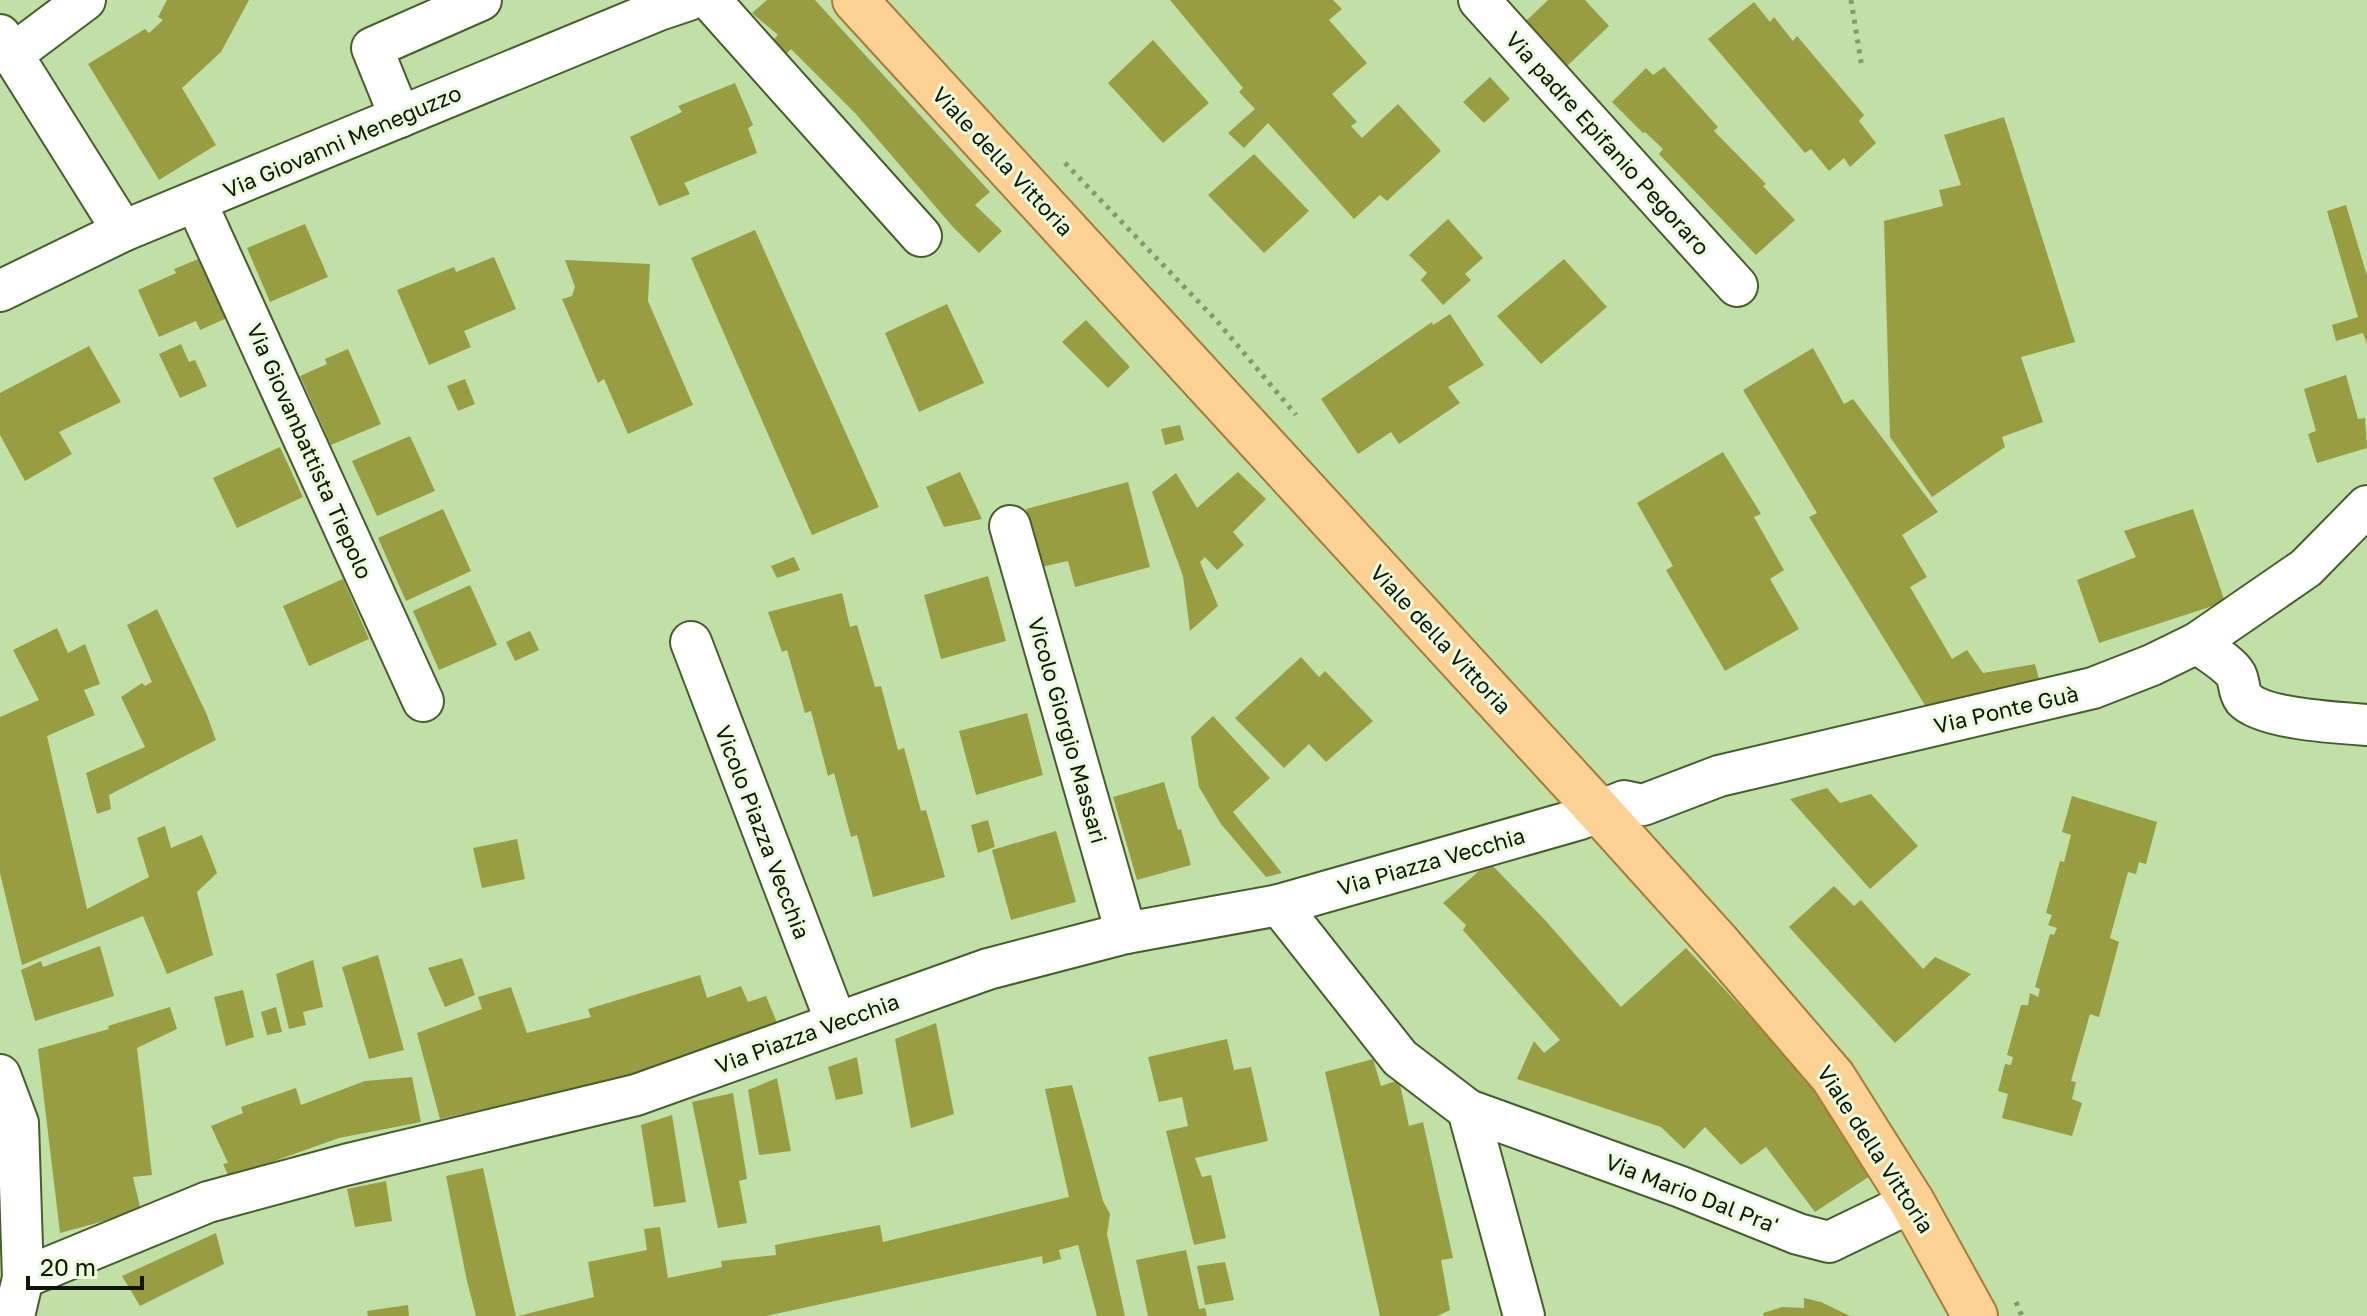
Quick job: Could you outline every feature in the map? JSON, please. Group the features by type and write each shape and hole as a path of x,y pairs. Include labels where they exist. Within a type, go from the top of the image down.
{"main road":[{"name":"Viale della Vittoria","path":"855,0 1599,811 1833,1077 1912,1202 1975,1316"}],"street":[{"path":"85,0 7,45 123,231"},
{"path":"400,117 372,48 481,0"},
{"path":"710,0 921,236"},
{"name":"Via padre Epifanio Pegoraro","path":"1479,0 1737,286"},
{"name":"Via Giovanni Meneguzzo","path":"0,291 123,231 667,3"},
{"name":"Via Giovanbattista Tiepolo","path":"196,202 423,701"},
{"name":"Via Ponte Guà","path":"1599,811 1624,801 1643,805 1719,776 2093,688 2152,665 2197,643 2306,568 2367,506"},
{"name":"Vicolo Giorgio Massari","path":"1010,526 1126,933"},
{"name":"Vicolo Piazza Vecchia","path":"691,642 836,1022"},
{"path":"2197,643 2235,673 2239,691 2254,706 2302,717 2367,725"},
{"name":"Via Piazza Vecchia","path":"23,1278 208,1202 345,1165 636,1095 988,969 1126,933 1279,905 1599,811"},
{"name":"Via Mario Dal Pra'","path":"1279,905 1400,1058 1468,1110 1681,1187 1798,1234 1829,1242 1912,1202"},
{"path":"0,1075 18,1123 23,1278 14,1316"},
{"path":"1468,1110 1524,1316"}],"path":[{"path":"1851,0 1862,68"}],"building":[{"path":"167,0 249,0 221,52 182,88 216,145 159,180 88,64 145,29 149,33 163,20 158,17"},
{"path":"767,0 815,0 990,192 975,205 1002,231 979,253 855,113 791,49 785,55 771,42 778,35 752,13"},
{"path":"1170,0 1333,0 1342,9 1329,20 1367,63 1332,94 1357,122 1351,126 1362,138 1398,104 1441,151 1387,201 1380,195 1354,219 1268,123 1244,148 1228,133 1255,109 1239,92 1243,88"},
{"path":"1548,0 1585,0 1609,26 1564,69 1523,24"},
{"path":"1754,2 1770,22 1774,17 1793,41 1797,36 1864,115 1859,121 1876,143 1850,167 1844,158 1829,171 1811,149 1805,153 1708,39"},
{"path":"1153,40 1209,103 1163,143 1108,83"},
{"path":"1664,67 1718,127 1714,131 1766,184 1763,186 1795,220 1756,255 1659,154 1663,149 1612,102 1646,68 1653,75"},
{"path":"1490,77 1510,99 1484,123 1463,102"},
{"path":"735,83 753,125 748,128 757,153 684,183 690,194 659,206 630,137 682,112 678,106"},
{"path":"2004,117 2075,342 2021,357 2043,422 2002,437 2005,447 1932,497 1890,437 1884,221 1943,206 1939,190 1961,185 1944,135"},
{"path":"1254,154 1309,211 1264,253 1208,195"},
{"path":"2346,205 2367,276 2367,344 2363,333 2336,341 2332,325 2358,317 2327,211"},
{"path":"1448,219 1483,258 1465,274 1471,280 1443,305 1421,280 1427,273 1409,255"},
{"path":"305,224 328,277 270,302 247,248"},
{"path":"755,230 879,507 812,535 691,258"},
{"path":"494,257 516,309 464,331 471,347 429,365 397,290 454,267 456,272"},
{"path":"201,258 227,318 200,330 196,321 159,337 138,290 176,273 174,269"},
{"path":"1564,259 1607,307 1541,364 1497,316"},
{"path":"565,260 650,264 648,301 693,405 628,434 604,379 598,383 562,299 572,296 575,287"},
{"path":"947,304 984,383 919,412 885,333"},
{"path":"1450,314 1484,365 1448,387 1460,403 1399,444 1391,432 1358,454 1321,399 1432,322 1433,325"},
{"path":"1086,320 1130,367 1108,388 1062,342"},
{"path":"181,344 189,362 195,360 207,386 180,398 159,354"},
{"path":"89,346 121,402 59,432 72,454 25,481 0,435 0,393"},
{"path":"1813,348 1844,404 1853,399 1938,512 1902,535 1927,577 1910,587 1952,659 1967,650 1983,673 2035,664 2044,698 1936,723 1809,517 1817,513 1743,390"},
{"path":"348,349 381,424 331,445 300,376 327,364 325,359"},
{"path":"2346,375 2358,419 2365,418 2367,448 2317,463 2308,434 2316,431 2304,389"},
{"path":"465,379 475,404 458,411 447,386"},
{"path":"1180,425 1184,440 1165,445 1161,429"},
{"path":"410,436 435,491 377,516 352,461"},
{"path":"280,447 303,497 237,528 213,478"},
{"path":"1723,452 1761,514 1754,517 1784,570 1770,579 1799,629 1725,671 1666,570 1673,566 1637,503"},
{"path":"960,472 982,519 944,527 926,487"},
{"path":"1238,472 1266,499 1233,532 1244,545 1217,570 1205,557 1200,562 1218,606 1190,631 1183,576 1152,492 1176,473 1197,508"},
{"path":"1128,482 1150,567 1075,587 1068,561 1041,567 1026,509"},
{"path":"443,509 471,571 406,601 378,538"},
{"path":"2193,509 2225,602 2099,643 2077,580 2136,557 2124,531"},
{"path":"794,557 800,570 777,578 771,566"},
{"path":"988,576 1006,641 941,659 924,595"},
{"path":"343,579 369,639 309,666 283,606"},
{"path":"470,585 497,645 439,670 413,611"},
{"path":"842,593 850,627 857,625 875,687 881,686 898,750 904,748 921,811 926,810 945,877 873,897 857,835 851,837 834,773 828,776 811,711 805,713 787,650 782,652 768,612"},
{"path":"157,609 216,740 109,795 111,809 97,814 86,773 145,747 121,697 142,683 145,686 152,682 127,625"},
{"path":"57,628 68,653 85,644 100,684 84,690 95,715 47,736 87,909 149,877 137,838 165,826 171,848 202,835 217,873 197,892 213,955 167,974 143,916 22,965 0,873 0,717 39,700 13,650"},
{"path":"530,631 539,650 515,661 506,642"},
{"path":"1301,657 1319,677 1325,671 1373,721 1326,762 1309,744 1284,768 1235,718"},
{"path":"1027,713 1043,775 976,795 959,731"},
{"path":"1213,716 1270,778 1233,812 1282,873 1266,877 1221,824 1199,787 1191,737"},
{"path":"1164,782 1191,865 1137,880 1113,797"},
{"path":"1827,788 1840,803 1871,794 1918,846 1870,889 1790,799"},
{"path":"2072,796 2157,822 2146,864 2139,862 2136,874 2128,872 2110,938 2119,942 2099,1017 2090,1014 2071,1081 2076,1082 2072,1099 2082,1103 2072,1136 2002,1118 2008,1094 1998,1091 2005,1064 2011,1065 2013,1057 2007,1055 2021,1005 2028,1005 2030,993 2038,997 2040,989 2035,987 2050,934 2054,935 2057,928 2048,925 2052,915 2046,913 2060,861 2064,862 2071,835 2062,832"},
{"path":"988,820 995,847 978,853 971,825"},
{"path":"1056,831 1076,902 1011,920 992,850"},
{"path":"517,839 525,879 482,888 473,848"},
{"path":"1489,862 1621,1007 1686,948 1809,1080 1873,1174 1815,1212 1766,1147 1741,1165 1705,1127 1684,1149 1661,1127 1517,1079 1534,1041 1544,1053 1560,1040 1463,930 1466,925 1443,903"},
{"path":"1834,886 1854,906 1861,900 1923,969 1935,957 1971,974 1895,1043 1789,927"},
{"path":"100,946 114,996 35,1021 21,970 41,961 43,967"},
{"path":"378,955 404,1050 369,1059 342,967"},
{"path":"462,958 475,995 445,1007 428,968"},
{"path":"313,960 323,1007 303,1012 306,1025 289,1029 276,974"},
{"path":"700,975 707,998 741,986 748,1002 766,996 778,1025 683,1065 440,1119 417,1033 482,1009 478,997 511,987 527,1033 591,1017 588,1009"},
{"path":"243,990 254,1037 226,1046 214,997"},
{"path":"170,1007 177,1029 137,1048 152,1175 133,1177 141,1211 60,1233 38,1049 109,1029 108,1026"},
{"path":"276,1007 282,1032 267,1035 261,1012"},
{"path":"936,1023 954,1114 911,1128 895,1039"},
{"path":"1227,1039 1234,1070 1251,1067 1268,1141 1195,1158 1202,1177 1211,1175 1226,1238 1194,1245 1166,1131 1188,1126 1182,1097 1159,1102 1148,1057"},
{"path":"857,1057 863,1094 836,1100 828,1067"},
{"path":"1373,1059 1381,1086 1399,1080 1409,1126 1423,1122 1453,1258 1441,1260 1450,1310 1437,1316 1380,1316 1325,1072"},
{"path":"412,1077 421,1122 339,1138 229,1177 223,1164 228,1163 211,1126 243,1113 241,1107 296,1088 301,1105 365,1081"},
{"path":"777,1078 791,1151 759,1155 748,1090"},
{"path":"1072,1085 1103,1201 1110,1214 1107,1234 1125,1316 1097,1316 1078,1245 1059,1250 1061,1259 1043,1264 1042,1256 766,1316 518,1316 594,1297 588,1262 647,1250 644,1229 660,1227 668,1278 722,1267 721,1261 776,1255 775,1245 880,1225 883,1242 1069,1197 1045,1089"},
{"path":"733,1093 747,1179 739,1181 747,1223 718,1228 692,1102"},
{"path":"672,1115 686,1202 654,1207 641,1125"},
{"path":"483,1168 516,1316 476,1316 467,1281 446,1176"},
{"path":"386,1181 392,1221 355,1227 347,1189"},
{"path":"216,1233 224,1264 140,1306 122,1276"},
{"path":"1186,1250 1199,1309 1205,1308 1207,1316 1148,1316 1136,1260"},
{"path":"1225,1262 1234,1300 1205,1305 1197,1266"},
{"path":"1804,1298 1821,1302 1850,1316 1764,1316 1763,1313 1782,1307 1804,1308"},
{"path":"408,1305 409,1316 368,1316 367,1311"}]}
